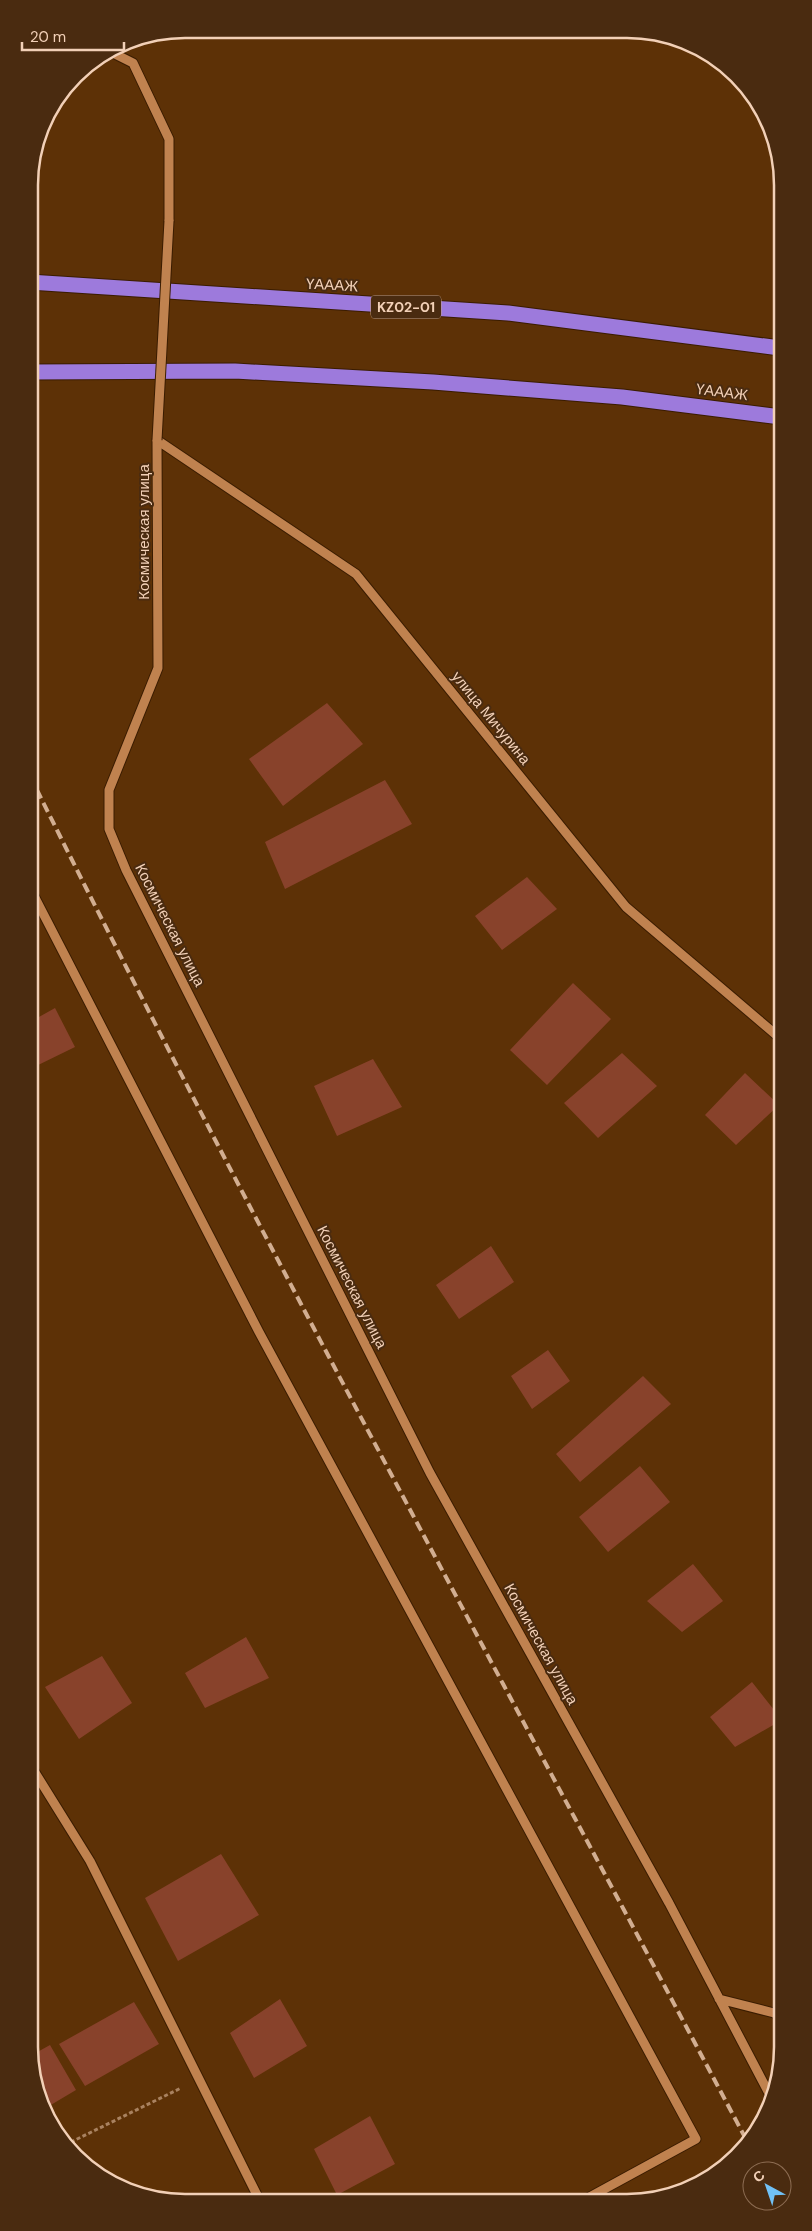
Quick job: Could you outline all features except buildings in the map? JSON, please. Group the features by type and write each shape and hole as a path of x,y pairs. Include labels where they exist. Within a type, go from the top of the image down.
{"highway":[{"name":"ҮАААЖ","path":"38,283 508,313 774,347"},
{"name":"ҮАААЖ","path":"38,372 235,371 433,382 622,397 774,416"}],"street":[{"name":"Космическая улица","path":"116,55 133,63 169,139 169,221 158,440 158,668 110,790 110,829 126,870 430,1474 669,1903 767,2092"},
{"name":"улица Мичурина","path":"158,440 356,574 626,907 774,1032"},
{"path":"38,904 259,1332 696,2139 595,2194"},
{"path":"38,1777 90,1861 256,2194"},
{"path":"719,1999 774,2013"}],"path":[{"path":"72,2141 199,2079"}],"railway":[{"path":"38,792 294,1291 744,2136"}]}
